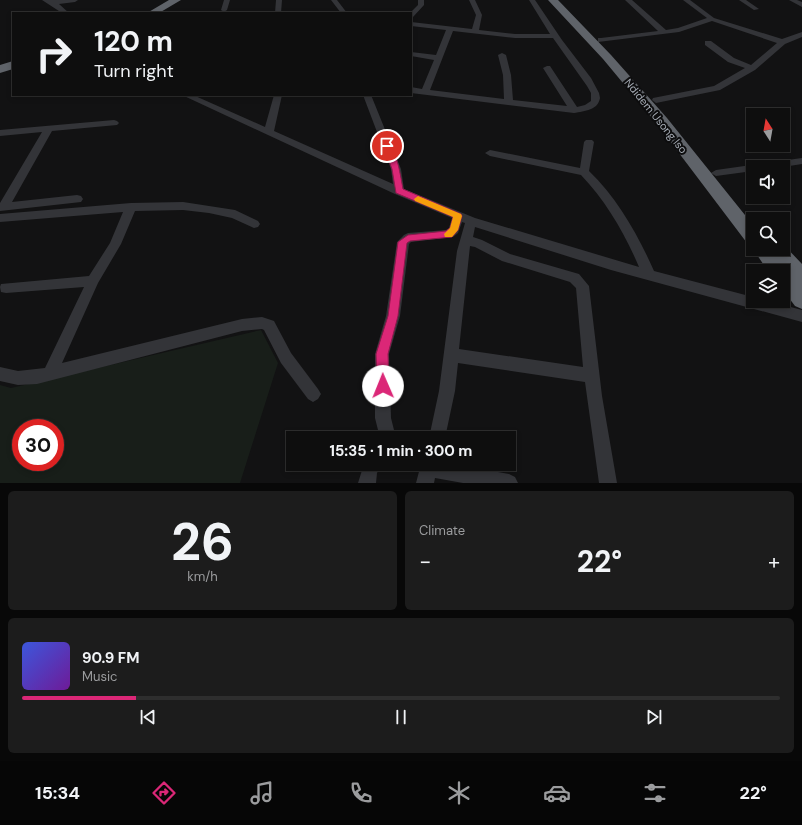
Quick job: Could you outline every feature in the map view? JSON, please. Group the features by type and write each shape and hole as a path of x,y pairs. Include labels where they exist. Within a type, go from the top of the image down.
{"highway":[{"path":"154,12 176,0"},
{"path":"160,12 182,0"},
{"name":"Ndidem Usong Iso","path":"553,0 607,57 662,121 746,229"},
{"name":"Ndidem Usong Iso","path":"562,0 656,100 747,212"},
{"path":"0,69 12,65"},
{"path":"0,72 12,68"},
{"path":"767,256 774,264"},
{"path":"784,256 802,278"},
{"path":"790,285 802,300"}],"street":[{"path":"45,0 53,3 65,12"},
{"path":"53,3 75,0"},
{"path":"224,10 227,0"},
{"path":"278,12 280,0"},
{"path":"334,0 343,12"},
{"path":"412,15 421,5 421,0"},
{"path":"472,0 479,15 475,31"},
{"path":"412,90 574,110 591,106 595,103 596,95 586,77 555,36 532,0"},
{"path":"628,0 664,32"},
{"path":"686,0 712,19 782,42"},
{"path":"742,0 756,9"},
{"path":"792,0 802,5"},
{"path":"601,40 689,28 712,19"},
{"path":"412,24 515,36 555,36"},
{"path":"425,91 450,29"},
{"path":"656,100 717,88 752,68 782,42 802,34"},
{"path":"708,43 731,60 752,68"},
{"path":"412,54 439,58"},
{"path":"502,55 507,75 509,101"},
{"path":"547,68 574,110"},
{"path":"188,96 464,219 649,275 802,316"},
{"path":"269,132 278,96"},
{"path":"367,96 396,169 399,191"},
{"path":"0,134 114,124"},
{"path":"1,211 37,152 48,130"},
{"path":"584,172 588,142"},
{"path":"490,153 584,172 590,177 631,236 649,275"},
{"path":"790,163 802,161"},
{"path":"716,173 746,169"},
{"path":"1,211 77,200"},
{"path":"1,211 176,206 209,209 235,214 254,224"},
{"path":"50,373 93,280 115,244 131,207"},
{"path":"438,431 447,391 463,251 466,241 464,219"},
{"path":"386,431 383,418 382,354 393,316 403,242 408,238 449,234 464,219"},
{"path":"466,241 478,243 506,258 567,276 579,282 583,291 592,376 608,483"},
{"path":"6,288 93,280"},
{"path":"0,374 27,378 163,346 242,325 262,323 269,325 286,358 313,394"},
{"path":"450,355 592,376"},
{"path":"368,483 370,471"},
{"path":"428,472 509,483"}],"shaded area":[{"path":"261,330 278,363 240,483 0,483 0,385 11,388"}],"slow traffic":[{"path":"418,199 458,216 454,230 452,233 448,234"}],"route":[{"path":"383,386 382,354 391,326 396,301 403,242 408,238 452,233 458,216 399,191 396,169 387,146"}]}
